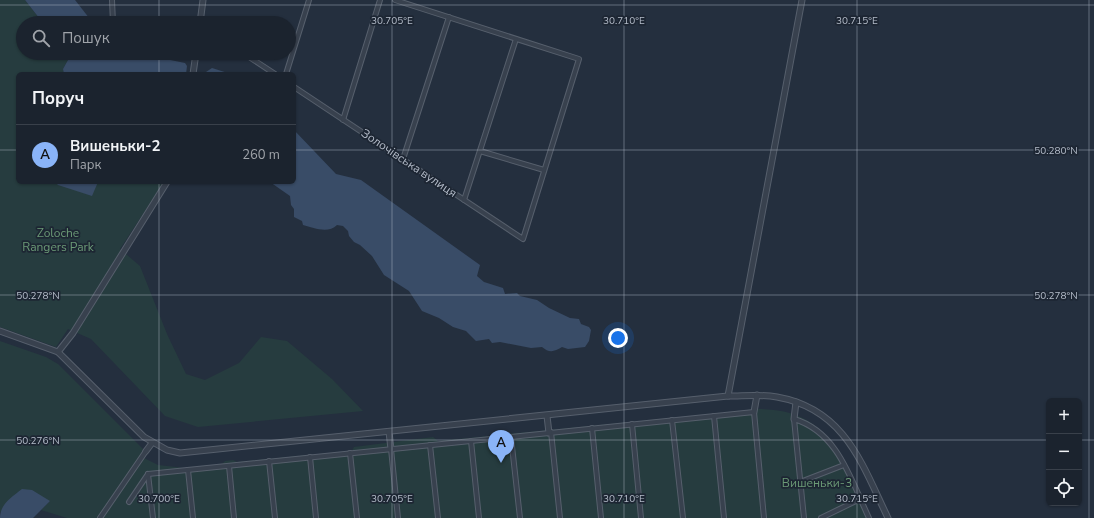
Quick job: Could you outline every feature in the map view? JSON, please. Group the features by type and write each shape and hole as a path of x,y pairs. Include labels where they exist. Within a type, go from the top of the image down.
{"street":[{"path":"112,0 113,16"},
{"path":"201,16 203,0"},
{"path":"296,42 309,0"},
{"path":"343,120 380,0"},
{"path":"396,0 579,59 544,170 480,151"},
{"path":"728,396 802,0"},
{"path":"403,159 449,17"},
{"path":"464,200 516,39"},
{"path":"193,72 195,60"},
{"path":"254,60 272,72"},
{"path":"287,72 290,60"},
{"name":"Золочівська вулиця","path":"296,88 523,239 544,170"},
{"path":"58,352 73,333 166,184"},
{"path":"0,331 58,352 134,429 152,443 167,450 180,453 548,416 728,396 777,397 796,402 818,413 836,426 849,440 888,518"},
{"path":"757,396 754,412 764,518"},
{"path":"796,402 794,419 804,518"},
{"path":"148,474 754,412"},
{"path":"548,416 560,518"},
{"path":"714,416 724,518"},
{"path":"794,419 810,425 832,444 844,464 869,518"},
{"path":"672,420 683,518"},
{"path":"632,424 641,518"},
{"path":"592,428 601,518"},
{"path":"389,432 398,518"},
{"path":"511,436 520,518"},
{"path":"471,441 479,518"},
{"path":"100,518 152,443"},
{"path":"430,445 438,518"},
{"path":"350,453 357,518"},
{"path":"310,457 316,518"},
{"path":"269,462 275,518"},
{"path":"800,482 844,464"},
{"path":"229,466 234,518"},
{"path":"188,470 193,518"},
{"path":"129,502 148,474"},
{"path":"148,474 153,518"},
{"path":"821,518 860,499"}],"green space":[{"name":"Zoloche Rangers Park","path":"0,0 25,0 38,16 16,16 16,60 68,60 63,69 64,72 16,72 16,184 163,184 120,249 140,266 167,334 186,374 205,380 239,363 261,337 287,341 332,379 363,411 198,427 165,416 91,339 68,329 56,347 0,327"},
{"name":"Вишеньки-3","path":"0,341 46,357 58,364 147,453 144,458 158,465 185,468 222,464 225,461 233,460 237,462 352,451 354,447 433,437 438,441 751,409 766,409 794,414 811,423 825,435 837,449 847,465 871,518 67,518 41,510 50,501 0,512"}],"water":[{"path":"25,0 75,0 88,16 38,16"},
{"path":"68,60 170,60 185,63 187,66 186,72 64,72 63,69"},
{"path":"212,68 225,72 206,72"},
{"path":"296,132 336,174 361,180 480,265 477,276 484,282 503,288 505,294 517,293 520,296 537,300 549,308 570,318 579,319 581,324 589,327 591,330 589,341 585,347 568,349 562,347 552,351 542,347 531,348 500,342 492,343 489,339 476,341 466,331 453,327 439,318 422,311 409,291 384,275 372,256 360,245 354,242 349,236 348,231 343,226 337,225 333,228 325,230 303,225 302,221 294,217 294,209 291,205 290,196 273,184 296,184"},
{"path":"57,184 97,184 92,196"},
{"path":"22,489 32,490 50,501 33,518 0,518 4,505"}],"place":[{"name":"Вишеньки-2","path":"501,463"}]}
